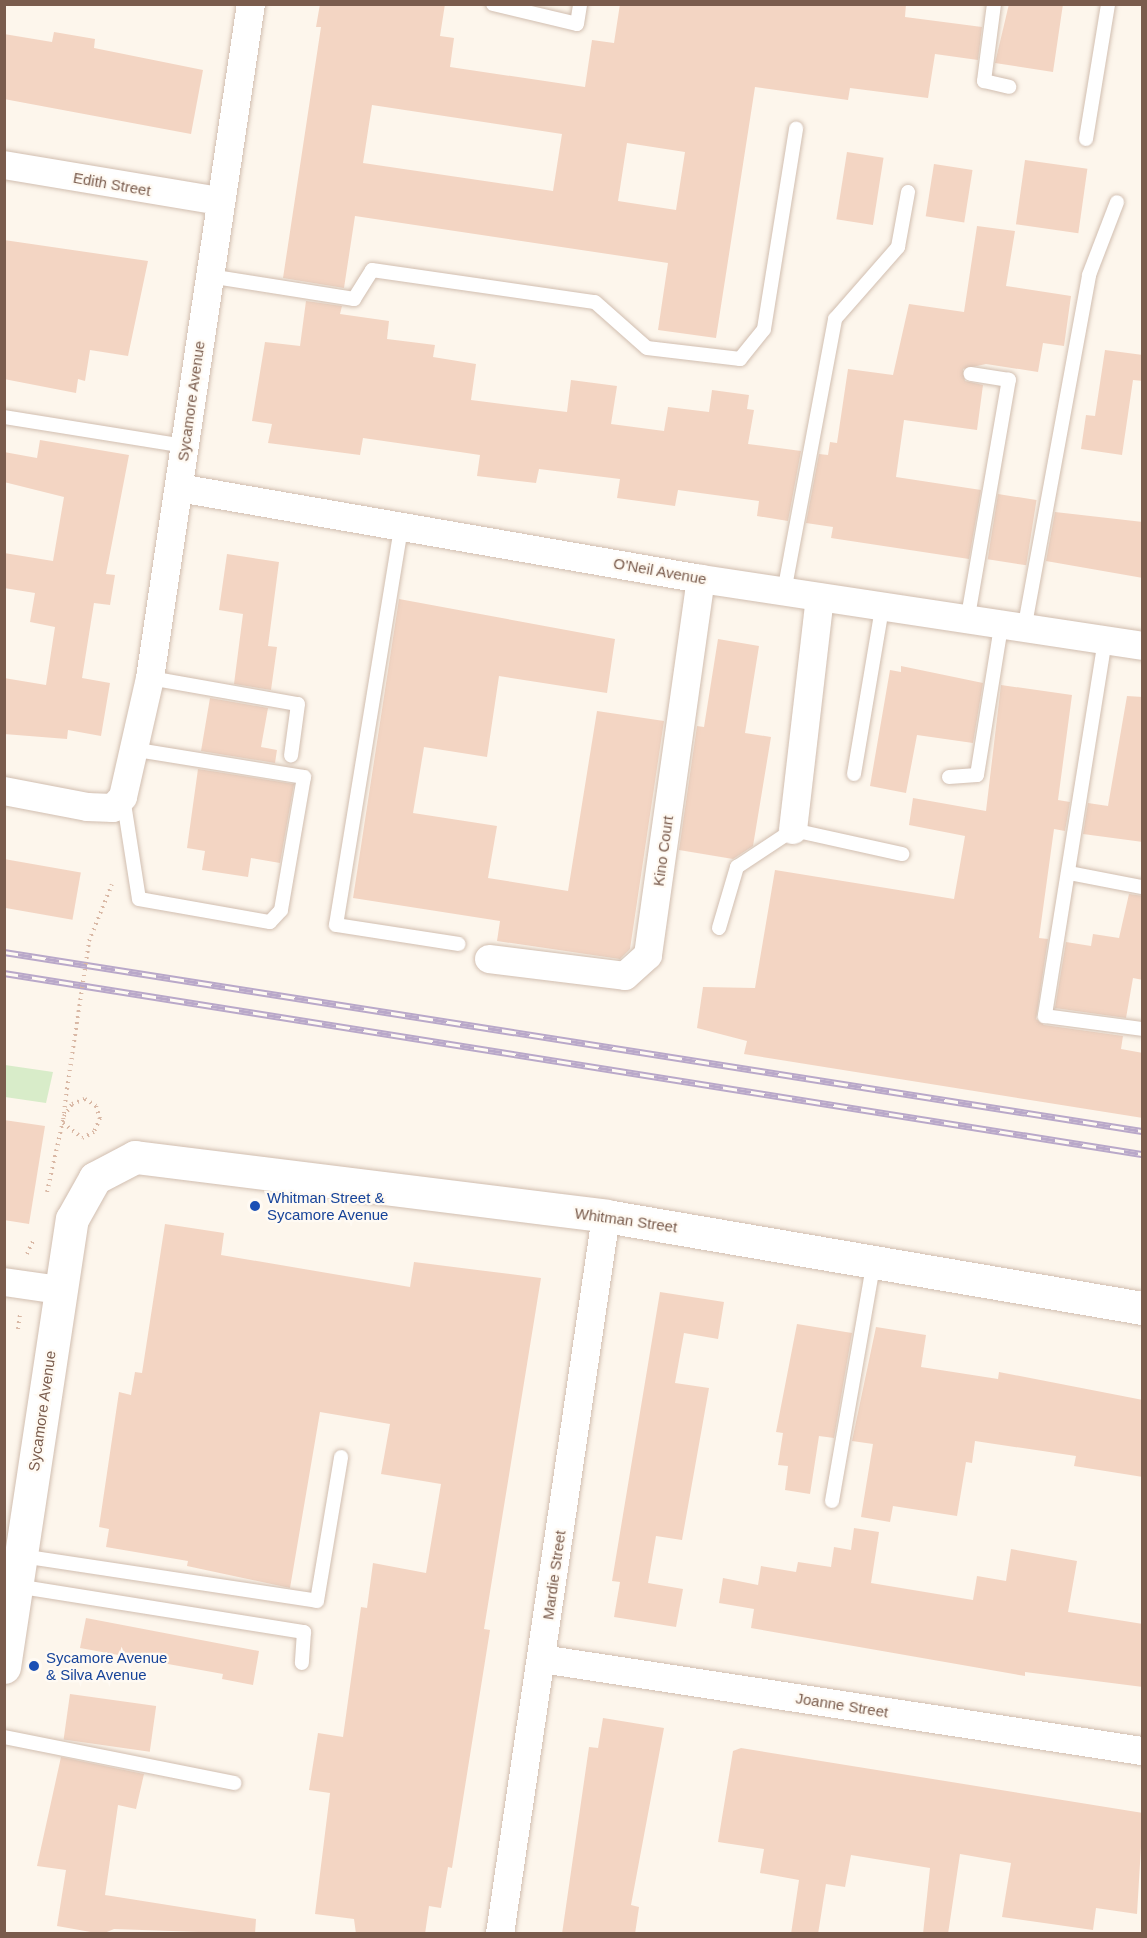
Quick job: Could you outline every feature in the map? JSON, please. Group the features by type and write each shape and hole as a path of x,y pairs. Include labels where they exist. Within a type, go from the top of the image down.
{"street":[{"name":"Sycamore Avenue","path":"123,797 138,750 150,678 219,201 251,4"},
{"name":"Edith Street","path":"4,165 219,201"},
{"name":"O'Neil Avenue","path":"179,488 701,579 967,622 1143,646"},
{"name":"Kino Court","path":"489,959 625,976 648,955 701,579"},
{"path":"793,830 820,598"},
{"path":"4,791 96,808 113,808 123,797"},
{"name":"Whitman Street","path":"108,1167 135,1157 167,1160 606,1216 874,1259 1143,1308"},
{"name":"Sycamore Avenue","path":"4,1667 72,1219 83,1193 108,1167"},
{"name":"Mardie Street","path":"500,1934 606,1216"},
{"path":"4,1282 60,1290"},
{"name":"Joanne Street","path":"542,1659 1143,1751"}],"lane":[{"path":"493,4 577,24 580,4"},
{"path":"994,4 984,81 1009,87"},
{"path":"1086,139 1108,4"},
{"path":"209,276 354,299 372,270 595,302 646,348 740,360 764,329 796,129"},
{"path":"784,592 835,319 898,247 908,192"},
{"path":"949,777 977,775 1013,628 1089,275 1117,202"},
{"path":"967,622 1009,380 970,374"},
{"path":"4,417 185,446"},
{"path":"401,528 336,925 459,945"},
{"path":"854,774 882,608"},
{"path":"1105,640 1045,1016 1143,1029"},
{"path":"150,678 298,704 291,756"},
{"path":"123,797 138,899 270,922 281,910 304,777 138,750"},
{"path":"720,928 736,867 793,830 902,854"},
{"path":"1069,873 1143,887"},
{"path":"832,1501 874,1259"},
{"path":"19,1571 317,1601 341,1457"},
{"path":"19,1571 304,1632 302,1663"},
{"path":"4,1737 234,1782"}],"path":[{"path":"45,1198 55,1168 64,1116 72,1104 85,1099 96,1106 100,1118 94,1132 82,1138 63,1123 67,1088 92,923"}],"green space":[{"path":"5,1065 53,1072 46,1103 5,1097"}],"building":[{"path":"320,4 445,4 440,36 454,38 450,67 585,87 592,40 614,43 620,4 906,4 905,17 982,27 978,60 935,54 928,98 850,88 848,100 755,87 716,338 658,330 668,263 355,216 344,288 283,278 321,27 316,27","holes":["372,105 562,134 553,191 363,163","627,143 685,152 676,210 618,201"]},
{"path":"1009,4 1063,4 1053,72 995,63"},
{"path":"54,32 95,39 94,48 203,70 191,134 4,99 4,34 52,42"},
{"path":"847,152 884,158 873,225 836,219"},
{"path":"1025,160 1087,169 1078,233 1016,224"},
{"path":"934,164 973,170 964,222 926,216"},
{"path":"977,226 1015,231 1006,286 1071,296 1064,346 1043,343 1038,372 986,364 963,369 965,381 983,385 977,430 904,420 896,477 981,490 969,559 831,538 833,527 806,523 819,454 828,455 830,442 837,443 848,369 893,375 909,304 964,312"},
{"path":"4,240 148,261 128,356 90,350 85,381 78,379 76,393 4,379"},
{"path":"306,301 342,306 340,314 389,321 387,339 435,345 433,357 476,364 471,400 567,412 571,380 617,386 611,424 664,431 668,407 709,412 712,390 749,395 747,409 754,410 748,444 801,451 788,521 757,516 759,501 678,490 675,506 617,498 620,479 539,469 536,483 477,476 480,455 460,452 363,438 360,455 268,443 272,424 252,421 265,342 300,346"},
{"path":"1105,350 1143,355 1143,381 1133,380 1122,455 1081,449 1086,415 1095,416"},
{"path":"40,440 129,455 106,574 115,575 110,605 94,603 82,678 110,683 101,736 68,730 67,739 4,734 4,678 46,685 55,627 30,622 35,593 4,588 4,553 53,561 64,497 4,482 4,452 37,458"},
{"path":"998,494 1037,500 1026,565 988,559"},
{"path":"1055,512 1143,522 1143,578 1046,561"},
{"path":"227,554 279,562 268,646 277,647 271,690 234,684 243,614 219,610"},
{"path":"399,599 615,639 607,693 499,676 487,757 424,747 413,813 497,826 488,878 568,891 597,711 664,721 630,949 620,959 497,941 500,921 353,898"},
{"path":"718,639 759,646 745,733 771,737 753,846 733,859 679,850 697,726 704,727"},
{"path":"901,666 983,683 973,743 917,735 906,793 870,786 890,670 901,672"},
{"path":"1001,685 1072,695 1058,800 1070,802 1065,831 1054,829 1039,938 1048,939 1036,1019 1044,1025 1123,1036 1121,1049 1143,1053 1143,1118 744,1054 747,1041 697,1028 703,987 755,988 775,870 954,899 965,836 909,825 913,798 986,811"},
{"path":"1127,696 1143,697 1143,842 1083,834 1088,803 1108,806"},
{"path":"210,698 268,708 261,747 277,750 275,763 201,751"},
{"path":"198,769 294,784 280,863 251,858 248,877 202,870 205,851 187,848"},
{"path":"4,859 81,873 72,920 4,908"},
{"path":"1129,894 1143,896 1143,980 1133,978 1126,1018 1055,1008 1066,942 1091,946 1093,934 1119,938"},
{"path":"4,1120 45,1126 29,1224 4,1220"},
{"path":"165,1224 224,1233 221,1255 410,1287 414,1262 541,1278 484,1629 490,1630 452,1868 448,1867 441,1908 429,1906 425,1934 356,1934 354,1919 315,1914 330,1793 309,1790 318,1733 343,1737 361,1607 367,1608 373,1563 426,1573 441,1484 381,1474 390,1424 320,1412 290,1588 187,1566 188,1561 106,1547 109,1529 99,1527 119,1392 131,1395 135,1372 142,1373"},
{"path":"660,1292 724,1302 718,1339 684,1333 675,1383 709,1388 682,1540 656,1536 648,1583 683,1589 676,1627 614,1617 620,1582 612,1581"},
{"path":"797,1324 852,1333 834,1438 819,1436 810,1494 785,1490 788,1466 778,1465 783,1433 776,1432"},
{"path":"876,1327 926,1335 921,1367 998,1379 999,1372 1143,1400 1143,1477 1074,1466 1076,1456 975,1441 972,1463 966,1462 957,1516 893,1506 890,1522 861,1517 873,1444 852,1441"},
{"path":"854,1528 879,1532 871,1583 973,1600 977,1576 1006,1581 1011,1549 1077,1561 1068,1612 1143,1624 1143,1687 1025,1672 1025,1676 751,1628 754,1609 719,1603 723,1578 758,1585 761,1566 796,1572 798,1562 831,1567 834,1547 851,1550"},
{"path":"86,1618 259,1651 253,1685 222,1679 223,1674 80,1648"},
{"path":"70,1694 156,1706 150,1752 64,1740"},
{"path":"603,1718 664,1728 631,1905 639,1907 635,1934 562,1934 589,1747 598,1748"},
{"path":"741,1748 1143,1813 1137,1914 1096,1908 1093,1930 1002,1917 1011,1863 960,1854 948,1934 923,1934 930,1868 851,1855 845,1887 826,1884 818,1934 791,1934 799,1880 760,1873 764,1849 718,1842 733,1751"},
{"path":"61,1757 144,1774 136,1809 118,1805 105,1895 256,1919 255,1934 114,1929 102,1934 57,1926 66,1870 37,1866"}],"railway":[{"path":"4,952 1142,1131"},
{"path":"4,973 1142,1154"}],"place":[{"name":"Whitman Street & Sycamore Avenue","path":"255,1206"},
{"name":"Sycamore Avenue & Silva Avenue","path":"34,1666"}]}
